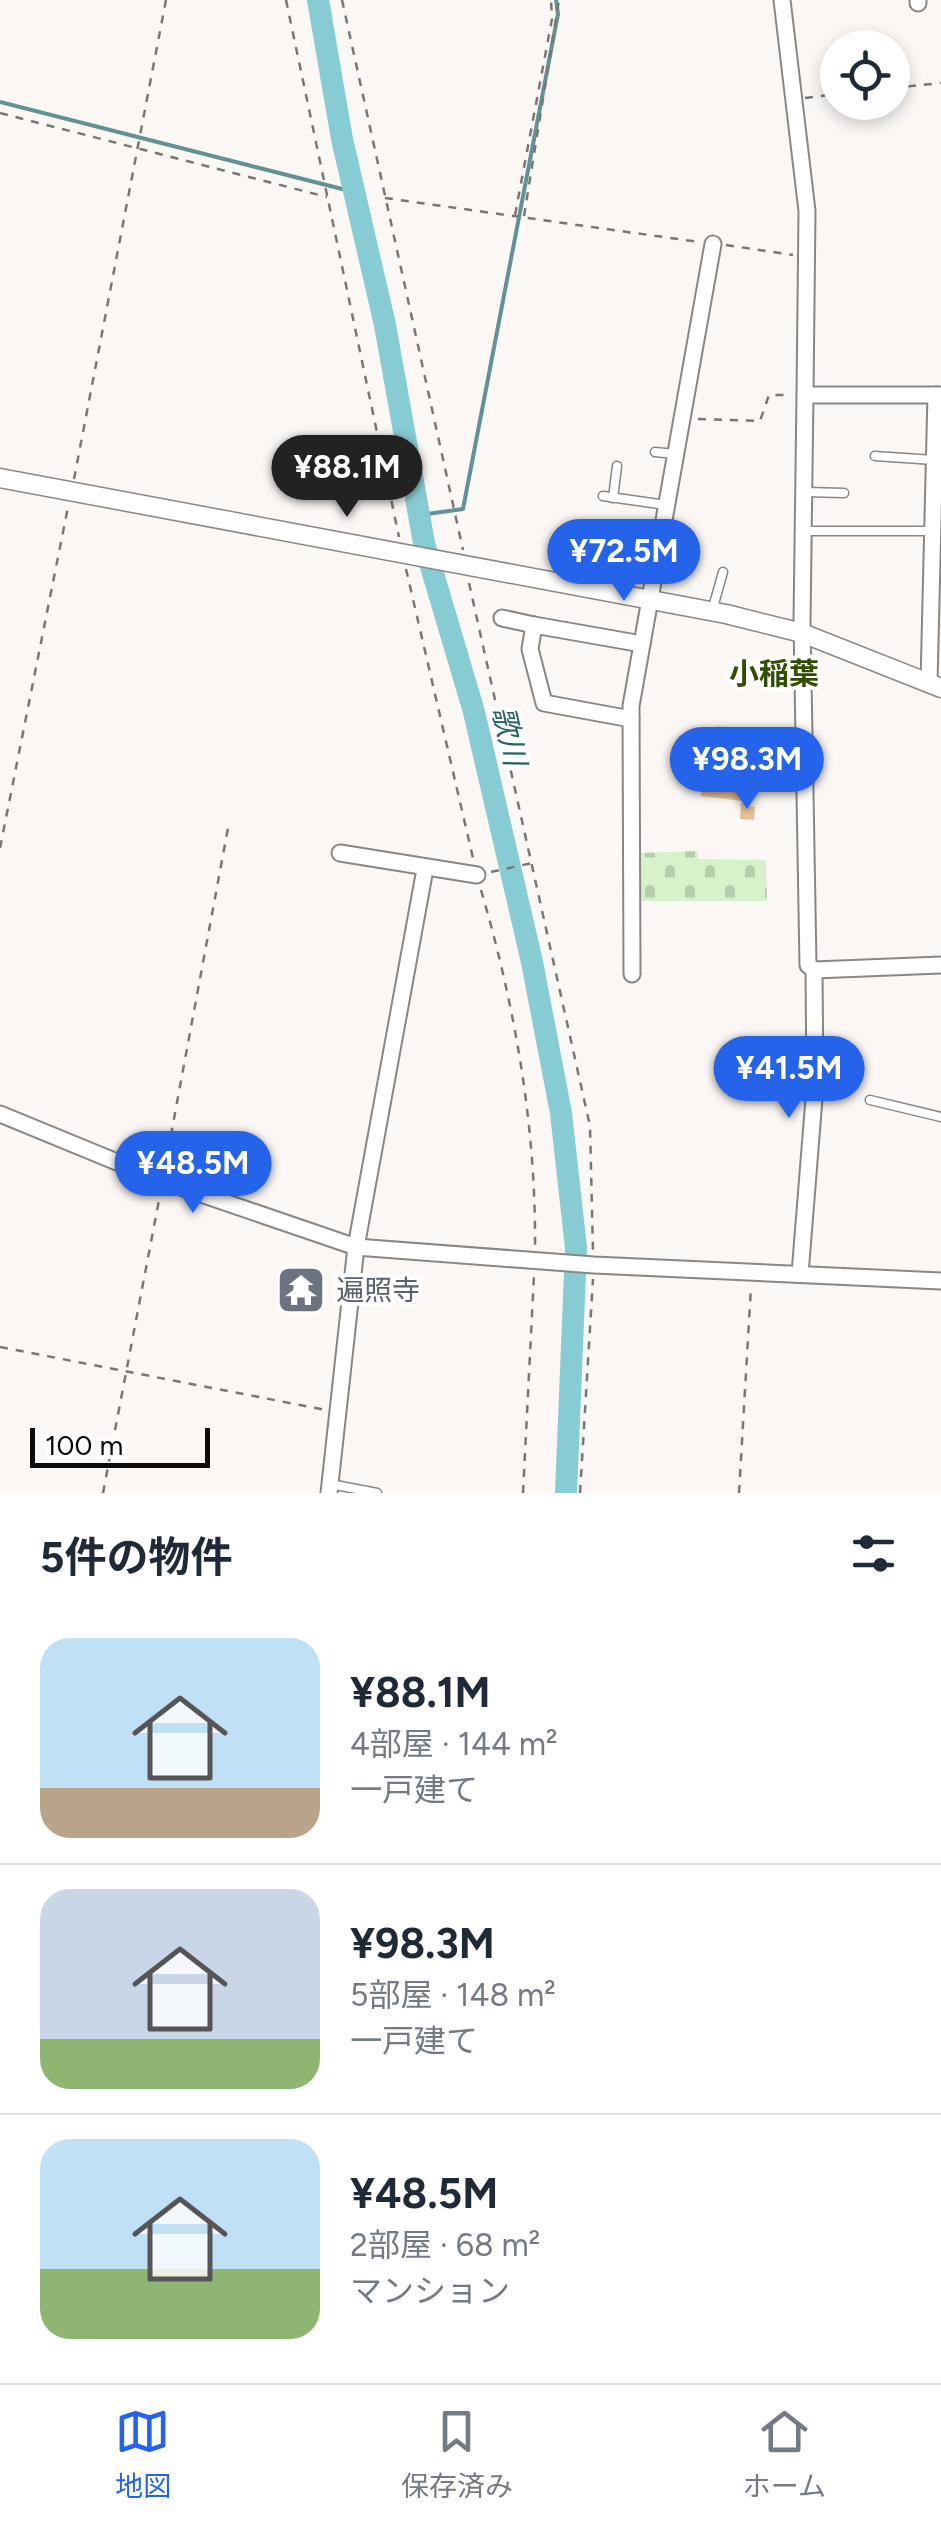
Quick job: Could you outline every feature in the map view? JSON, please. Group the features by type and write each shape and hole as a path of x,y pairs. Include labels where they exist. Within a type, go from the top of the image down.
{"street":[{"path":"782,0 807,210 802,633 808,965 814,970 941,965"},
{"path":"632,974 631,720 648,600 713,244"},
{"path":"0,478 712,612 802,633 935,685 934,460 938,395 806,395"},
{"path":"502,618 587,638 642,644"},
{"path":"534,624 530,649 544,703 631,720"},
{"path":"340,853 477,875"},
{"path":"330,1488 356,1247 425,869"},
{"path":"800,1274 815,1086 814,970"},
{"path":"0,1114 163,1181 356,1247 535,1261 941,1281"}],"lane":[{"path":"655,452 675,454"},
{"path":"875,456 934,460"},
{"path":"614,498 617,466"},
{"path":"805,492 844,493"},
{"path":"602,496 666,505"},
{"path":"802,531 934,531"},
{"path":"712,612 723,572"},
{"path":"870,1100 941,1117"},
{"path":"330,1488 377,1493"}],"path":[{"path":"0,848 166,0"},
{"path":"286,0 477,875 498,950 528,1102 536,1200 523,1493"},
{"path":"342,0 383,198 452,488 462,565 590,1126 594,1264 580,1493"},
{"path":"515,216 552,19 551,0"},
{"path":"524,218 560,0"},
{"path":"910,86 941,83"},
{"path":"794,99 820,96"},
{"path":"0,113 327,197"},
{"path":"383,198 807,257"},
{"path":"682,418 752,422 764,415 769,395 806,395"},
{"path":"103,1493 228,828"},
{"path":"477,875 533,863"},
{"path":"739,1493 752,1271"},
{"path":"0,1347 337,1412"}],"green space":[{"path":"698,851 698,859 766,860 767,901 638,901 637,853"}],"building":[{"path":"718,726 779,738 776,766 745,764 743,801 701,796 703,765 712,763"},
{"path":"741,803 755,807 754,820 740,819"}],"waterway":[{"name":"歌川","path":"318,0 342,139 385,325 424,543 474,712 532,962 561,1113 576,1248 566,1493"},
{"path":"420,515 463,509 558,14 556,0"},
{"path":"0,102 354,192"}],"place":[{"name":"遍照寺","path":"301,1290"}],"district":[{"name":"小稲葉","path":"774,674"}]}
